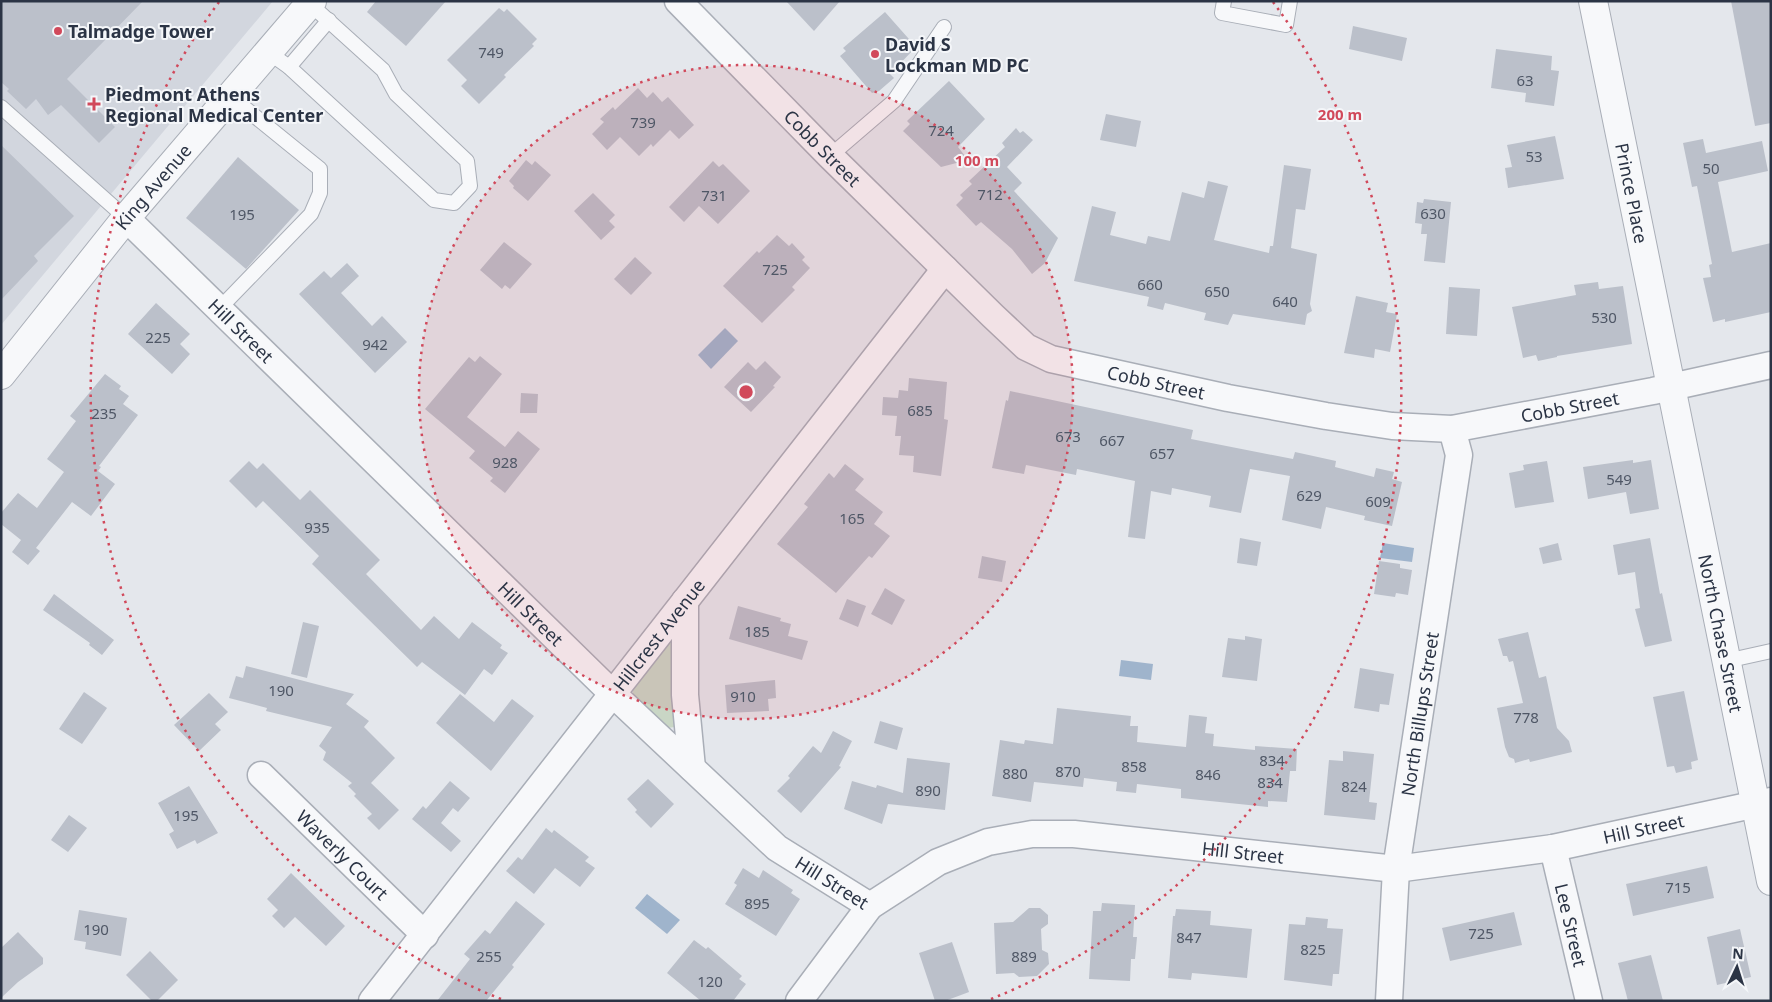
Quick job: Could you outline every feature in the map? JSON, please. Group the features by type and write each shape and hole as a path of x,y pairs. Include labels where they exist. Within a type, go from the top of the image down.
{"street":[{"name":"Cobb Street","path":"678,1 945,270 1026,347 1051,359 1228,398 1326,416 1392,426 1452,429 1771,365"},
{"name":"Prince Place","path":"1593,1 1672,386"},
{"name":"King Avenue","path":"1,375 126,218 230,96 278,60 317,8"},
{"name":"Hill Street","path":"126,218 612,694 777,848 870,906 938,862 988,842 1032,834 1102,837 1396,869 1553,848 1763,803"},
{"name":"Hillcrest Avenue","path":"372,1001 945,270"},
{"name":"North Chase Street","path":"1672,386 1726,661 1763,803 1771,881"},
{"name":"North Billups Street","path":"1388,1001 1396,869 1459,455 1452,429"},
{"path":"685,601 685,695 692,768"},
{"name":"Waverly Court","path":"261,775 425,935"},
{"name":"Lee Street","path":"1553,848 1589,1001"},
{"path":"799,1001 870,906"}],"lane":[{"path":"1224,1 1222,13 1286,25 1290,1"},
{"path":"278,60 434,200 454,203 470,186 468,161 396,94 383,70 317,8"},
{"path":"830,156 894,101 944,27"},
{"path":"219,309 311,214 320,193 322,178 320,169 230,96"},
{"path":"1,107 126,218"},
{"path":"1726,661 1771,650"}],"shaded area":[{"name":"Piedmont Athens Regional Medical Center","path":"1,1 273,1 1,325"}],"green space":[{"path":"669,640 673,641 679,721 675,727 667,728 633,694 633,687"}],"water":[{"path":"725,328 738,341 711,369 698,355"},
{"path":"1383,543 1414,548 1412,562 1380,558"},
{"path":"1121,660 1153,664 1151,680 1119,676"},
{"path":"647,894 680,920 667,934 635,908"}],"building":[{"name":"Talmadge Tower","path":"1,1 143,1 67,79 115,127 99,143 61,105 48,115 36,99 26,109 7,91 9,89 1,82"},
{"path":"376,1 446,1 406,46 367,12"},
{"path":"786,1 840,1 814,31"},
{"path":"1731,1 1771,1 1771,123 1755,126"},
{"path":"499,8 504,12 507,9 537,39 532,44 534,46 504,75 506,77 479,104 461,86 467,80 447,60"},
{"name":"David S Lockman MD PC","path":"885,12 916,47 890,74 894,78 879,91 872,93 840,56 846,51 843,48"},
{"path":"1353,26 1407,38 1402,61 1349,49"},
{"path":"1496,49 1552,56 1551,70 1559,71 1554,106 1525,102 1526,93 1491,88"},
{"path":"949,81 985,119 958,147 968,160 941,167 903,131 910,124 907,121"},
{"path":"638,88 647,98 653,92 662,102 668,97 694,125 679,139 670,130 653,147 651,144 639,156 620,137 607,150 592,134 604,122 600,119 613,107 615,110"},
{"path":"1106,114 1141,121 1136,147 1100,140"},
{"path":"1016,128 1020,133 1023,131 1033,140 1007,167 1022,183 1014,191 1058,238 1045,263 1032,274 1012,249 981,222 976,226 956,205 963,198 960,195 972,184 969,181 1005,147 1002,143"},
{"path":"1555,136 1564,179 1508,188 1505,168 1512,167 1507,145"},
{"path":"1703,139 1706,153 1762,141 1768,171 1718,182 1732,252 1771,243 1771,312 1725,322 1725,319 1713,322 1703,278 1711,277 1709,265 1712,264 1697,186 1692,187 1683,143"},
{"path":"1,145 74,216 34,256 38,261 1,300"},
{"path":"238,157 299,210 246,269 186,218"},
{"path":"526,160 532,165 535,161 551,175 528,201 513,188 514,186 509,181"},
{"path":"713,161 719,167 723,164 750,191 718,224 699,206 684,222 669,207"},
{"path":"1284,165 1311,169 1305,210 1296,209 1291,248 1317,254 1310,304 1312,311 1307,314 1305,325 1233,314 1228,325 1204,320 1206,313 1165,303 1163,310 1147,306 1149,297 1074,281 1092,206 1116,212 1110,235 1146,244 1148,236 1170,241 1182,192 1204,198 1208,181 1228,186 1214,240 1269,253 1270,246 1273,246"},
{"path":"593,193 615,215 609,221 615,227 601,240 574,211"},
{"path":"1424,199 1451,202 1445,263 1424,261 1427,234 1421,234 1422,224 1415,223 1417,202 1423,203"},
{"path":"777,235 789,246 792,243 805,257 802,260 810,268 792,287 795,290 762,323 723,286 757,251 759,253"},
{"path":"504,242 532,264 510,289 505,285 502,289 480,270"},
{"path":"635,257 652,273 631,295 614,279"},
{"path":"347,263 359,276 341,293 372,326 382,316 407,342 375,373 299,294 324,271 331,278"},
{"path":"1598,282 1599,289 1623,286 1632,344 1557,356 1538,361 1536,355 1523,358 1512,307 1576,295 1574,285"},
{"path":"1449,287 1480,289 1477,336 1446,334"},
{"path":"1356,296 1388,303 1386,312 1397,314 1390,352 1375,349 1374,358 1344,353"},
{"path":"156,303 190,334 180,344 190,354 172,374 128,334"},
{"path":"480,356 502,374 467,417 505,447 518,431 540,449 505,493 490,481 493,478 469,458 475,451 425,409 469,357 475,362"},
{"path":"765,361 781,377 773,386 775,387 751,412 724,387 748,362 756,370"},
{"path":"105,374 121,386 119,389 129,396 123,404 138,415 99,466 101,467 98,471 115,484 91,516 72,502 36,548 40,551 28,565 12,552 21,540 1,524 1,513 18,493 37,508 64,472 47,459 76,421 70,416"},
{"path":"909,378 947,382 944,419 948,420 941,476 913,472 914,456 899,455 901,436 895,436 897,416 882,415 883,397 898,398 899,390 908,391"},
{"path":"1010,391 1193,430 1191,439 1293,459 1295,452 1336,461 1335,467 1374,477 1376,468 1394,472 1392,479 1402,482 1392,526 1364,520 1365,516 1326,507 1321,529 1282,520 1290,476 1250,469 1241,513 1209,507 1211,496 1172,488 1171,495 1151,491 1145,539 1128,537 1135,481 1077,469 1076,475 1026,465 1024,474 992,468 1006,400 1008,401"},
{"path":"521,393 538,394 537,413 520,413"},
{"path":"1633,460 1633,463 1651,460 1659,509 1630,514 1626,492 1588,499 1583,467"},
{"path":"249,461 257,469 263,463 300,500 310,490 380,560 366,574 421,630 434,616 459,639 472,622 502,645 500,648 508,653 492,675 484,669 465,695 422,662 417,667 312,564 319,556 263,501 256,508 229,481"},
{"path":"1547,461 1554,502 1515,508 1509,473 1524,470 1523,465"},
{"path":"845,464 864,479 855,490 883,512 874,524 890,536 872,558 869,556 836,593 777,544 808,507 804,504 829,473 834,478"},
{"path":"1240,538 1261,542 1257,566 1237,563"},
{"path":"1650,538 1660,594 1662,593 1672,641 1645,647 1635,609 1640,608 1635,572 1618,575 1613,545"},
{"path":"1558,543 1562,560 1543,564 1539,548"},
{"path":"982,556 1006,561 1002,582 978,578"},
{"path":"1379,561 1400,564 1400,568 1412,570 1408,595 1396,593 1395,597 1374,594"},
{"path":"885,588 905,600 892,625 871,614"},
{"path":"54,594 114,640 102,655 89,645 90,643 43,610"},
{"path":"847,599 866,606 858,627 839,619"},
{"path":"738,606 781,618 780,621 791,624 788,636 808,641 802,660 729,639"},
{"path":"303,622 319,626 307,678 291,674"},
{"path":"1528,632 1539,678 1546,676 1557,728 1569,741 1572,752 1530,762 1529,759 1515,763 1514,759 1509,757 1505,747 1497,708 1523,703 1513,661 1509,662 1507,656 1503,656 1498,639"},
{"path":"1245,636 1262,639 1257,681 1222,677 1228,638 1245,640"},
{"path":"246,666 354,694 346,704 369,721 364,727 395,758 371,783 399,810 379,830 367,818 372,814 354,796 356,794 348,786 352,783 323,760 326,752 319,746 332,727 266,711 267,708 229,698 236,676 243,678"},
{"path":"1360,668 1394,674 1389,705 1380,704 1379,712 1354,708"},
{"path":"775,680 776,698 768,699 769,711 727,713 725,685"},
{"path":"1684,691 1698,760 1691,762 1692,769 1676,773 1674,766 1667,767 1653,697"},
{"path":"84,692 107,708 82,744 59,729"},
{"path":"209,693 228,712 215,724 221,730 199,751 174,725"},
{"path":"460,694 494,722 512,699 534,716 491,771 436,723"},
{"path":"1057,708 1131,716 1130,726 1138,726 1137,742 1186,747 1189,715 1207,717 1205,733 1214,734 1213,746 1255,750 1255,746 1297,749 1296,771 1290,771 1287,802 1268,801 1268,807 1181,798 1181,789 1137,784 1136,793 1116,791 1117,782 1084,778 1083,787 1034,782 1031,802 992,796 1000,740 1024,744 1025,740 1053,744"},
{"path":"880,721 903,728 897,750 874,743"},
{"path":"833,731 852,741 839,766 841,767 801,813 777,791 790,778 788,776 813,746 821,753"},
{"path":"1343,751 1374,754 1369,802 1377,803 1375,820 1324,815 1329,760 1343,761"},
{"path":"907,758 950,763 945,810 888,804 882,824 844,809 852,781 876,788 877,785 903,793"},
{"path":"648,779 674,804 651,828 635,812 637,810 627,799"},
{"path":"450,781 470,798 458,812 453,808 441,823 461,841 451,852 412,819 423,806 426,809"},
{"path":"189,786 218,833 197,844 195,840 177,849 169,834 174,831 158,803"},
{"path":"69,815 87,828 68,852 51,840"},
{"path":"546,828 552,833 554,830 589,857 585,861 595,868 580,887 555,868 534,894 506,871 518,857 522,860"},
{"path":"1707,866 1714,898 1633,916 1626,884"},
{"path":"743,868 759,878 763,870 793,890 791,893 800,899 776,936 725,904 737,885 734,883"},
{"path":"291,873 345,926 326,946 295,917 284,928 272,916 278,910 267,899"},
{"path":"516,901 545,924 512,965 514,967 486,1001 437,1001 470,959 464,954 485,930 490,934"},
{"path":"1102,903 1135,905 1133,937 1137,937 1135,959 1131,959 1130,981 1089,979 1093,911 1101,911"},
{"path":"1029,908 1040,908 1048,915 1048,924 1041,929 1042,950 1048,953 1049,964 1037,976 1019,977 1014,973 996,974 994,923 1013,922"},
{"path":"1176,909 1211,911 1210,925 1252,929 1247,978 1192,973 1191,980 1168,978 1173,916 1175,916"},
{"path":"79,910 127,918 121,956 85,949 86,942 74,940"},
{"path":"1514,912 1522,945 1450,961 1442,928"},
{"path":"1306,917 1328,919 1327,928 1343,929 1339,974 1333,974 1332,986 1284,980 1289,924 1305,925"},
{"path":"1740,929 1751,977 1717,985 1707,937"},
{"path":"18,932 43,958 43,964 18,982 1,998 1,948"},
{"path":"694,940 706,949 708,947 742,976 739,979 746,984 733,1001 701,1001 667,973"},
{"path":"952,942 969,992 945,1001 935,1001 919,953"},
{"path":"150,951 178,980 157,1001 152,1001 126,975"},
{"path":"1651,955 1663,1001 1628,1001 1618,963"}],"place":[{"name":"Talmadge Tower","path":"58,31"},
{"name":"David S Lockman MD PC","path":"875,54"},
{"name":"Piedmont Athens Regional Medical Center","path":"94,104"}]}
